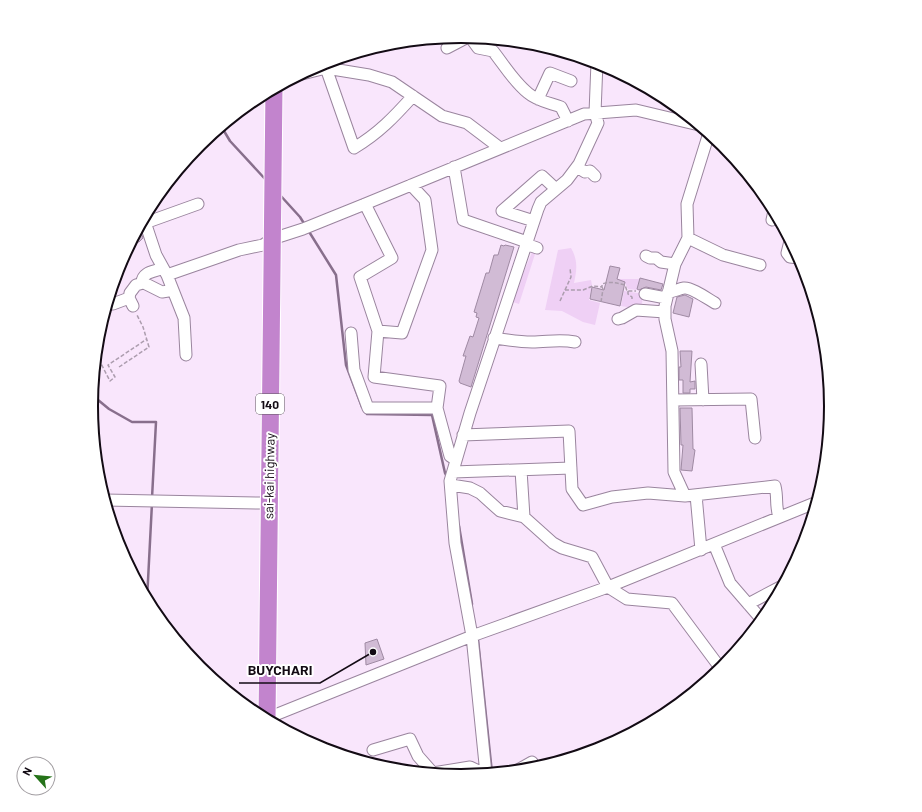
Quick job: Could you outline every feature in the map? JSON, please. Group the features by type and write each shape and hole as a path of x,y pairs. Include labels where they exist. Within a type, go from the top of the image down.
{"highway":[{"name":"sai-kai highway","path":"264,711 260,503 267,242 274,96"},
{"name":"sai-kai highway","path":"264,101 267,242 264,711"}],"street":[{"path":"447,48 457,43"},
{"path":"474,44 478,48 493,51 528,94 538,99 561,106 568,121"},
{"path":"328,68 369,75 392,82 442,116 467,123 500,148"},
{"path":"326,69 354,148 385,127 413,96"},
{"path":"485,768 472,636 455,543 451,479 463,435 494,338 534,221 542,202 567,180 576,166 598,123 595,113 597,70"},
{"path":"538,99 550,73 571,81"},
{"path":"143,283 142,280 145,275 165,272 267,242 303,229 584,114 636,110 687,122"},
{"path":"701,550 691,495 674,472 672,351 665,312 667,295 675,264 688,238 687,204 707,139"},
{"path":"576,166 585,172 590,171 594,176"},
{"path":"454,167 463,220 537,248"},
{"path":"534,221 502,211 542,176 556,189"},
{"path":"378,331 402,333 432,250 425,200 411,185"},
{"path":"150,219 198,204"},
{"path":"365,204 392,258 360,277 378,331 374,377 440,386 437,408 450,456 456,460"},
{"path":"146,226 156,255 172,287 184,318 186,355"},
{"path":"688,238 723,255 760,265"},
{"path":"788,248 787,253 792,257"},
{"path":"646,256 656,258 661,262 675,264"},
{"path":"113,304 131,302 133,286 138,283 143,283 162,292 168,291 172,287"},
{"path":"645,294 667,295 682,288 688,288 715,303"},
{"path":"618,319 636,310 665,312"},
{"path":"351,333 354,370 368,408 437,408"},
{"path":"494,338 532,342 562,339 575,342"},
{"path":"701,364 703,400"},
{"path":"674,400 751,399 755,438"},
{"path":"463,435 569,431 572,490 583,505 612,496 648,493 691,495 775,486 778,496 776,507 779,517"},
{"path":"451,479 521,470 571,468"},
{"path":"521,470 524,516"},
{"path":"451,479 480,493 500,511 524,516 553,543 562,548 592,557 608,587 627,599 672,603 717,664"},
{"path":"110,500 260,503"},
{"path":"271,715 472,636 608,587 811,505"},
{"path":"714,544 730,583 758,615"},
{"path":"748,604 774,590"},
{"path":"373,750 410,739 418,756 428,767"},
{"path":"458,769 470,767 473,768"}],"path":[{"path":"560,301 571,277 570,268"},
{"path":"601,302 603,289 602,284 613,282 625,285 628,294 632,297 632,302 634,305"},
{"path":"565,290 583,290 593,286 602,287"},
{"path":"628,291 637,291 645,294"},
{"path":"119,367 149,347 143,327 131,302"},
{"path":"101,363 110,382 115,377 108,365 147,339"}],"shaded area":[{"path":"571,248 575,257 576,265 574,283 591,280 592,285 589,300 600,303 595,325 583,322 562,311 545,310 558,250"},
{"path":"533,250 536,251 519,304 513,302 510,311 508,310"},
{"path":"619,279 640,279 637,290 628,289 625,283 618,282"},
{"path":"624,291 644,294 641,307 633,308 621,306"}],"building":[{"path":"141,234 143,238 139,242 137,242"},
{"path":"501,245 514,247 471,387 460,383 459,381 466,356 463,356 470,336 473,337 479,318 476,317 477,313 474,312 486,273 489,273 494,255 498,255"},
{"path":"610,266 620,268 617,279 625,282 620,306 590,299 592,287 604,290"},
{"path":"640,278 663,284 661,290 646,287 639,290 637,289"},
{"path":"685,295 693,299 689,317 673,313 677,297"},
{"path":"680,351 692,351 690,382 695,381 695,389 690,389 690,393 683,393 683,380 679,380 679,367 681,367"},
{"path":"680,408 692,408 693,449 695,450 692,471 681,470 683,445 681,445"},
{"path":"377,639 384,659 366,665 365,643"}],"waterway":[{"path":"224,131 230,141 266,180"},
{"path":"280,195 300,217 305,225"},
{"path":"308,230 336,275 346,365 362,407"},
{"path":"98,400 109,409 132,422 156,422 152,498"},
{"path":"365,411 367,414 432,415 447,477"},
{"path":"148,588 152,503"},
{"path":"459,526 472,604"},
{"path":"478,640 491,767"}],"place":[{"name":"BUYCHARI","path":"373,652"}]}
